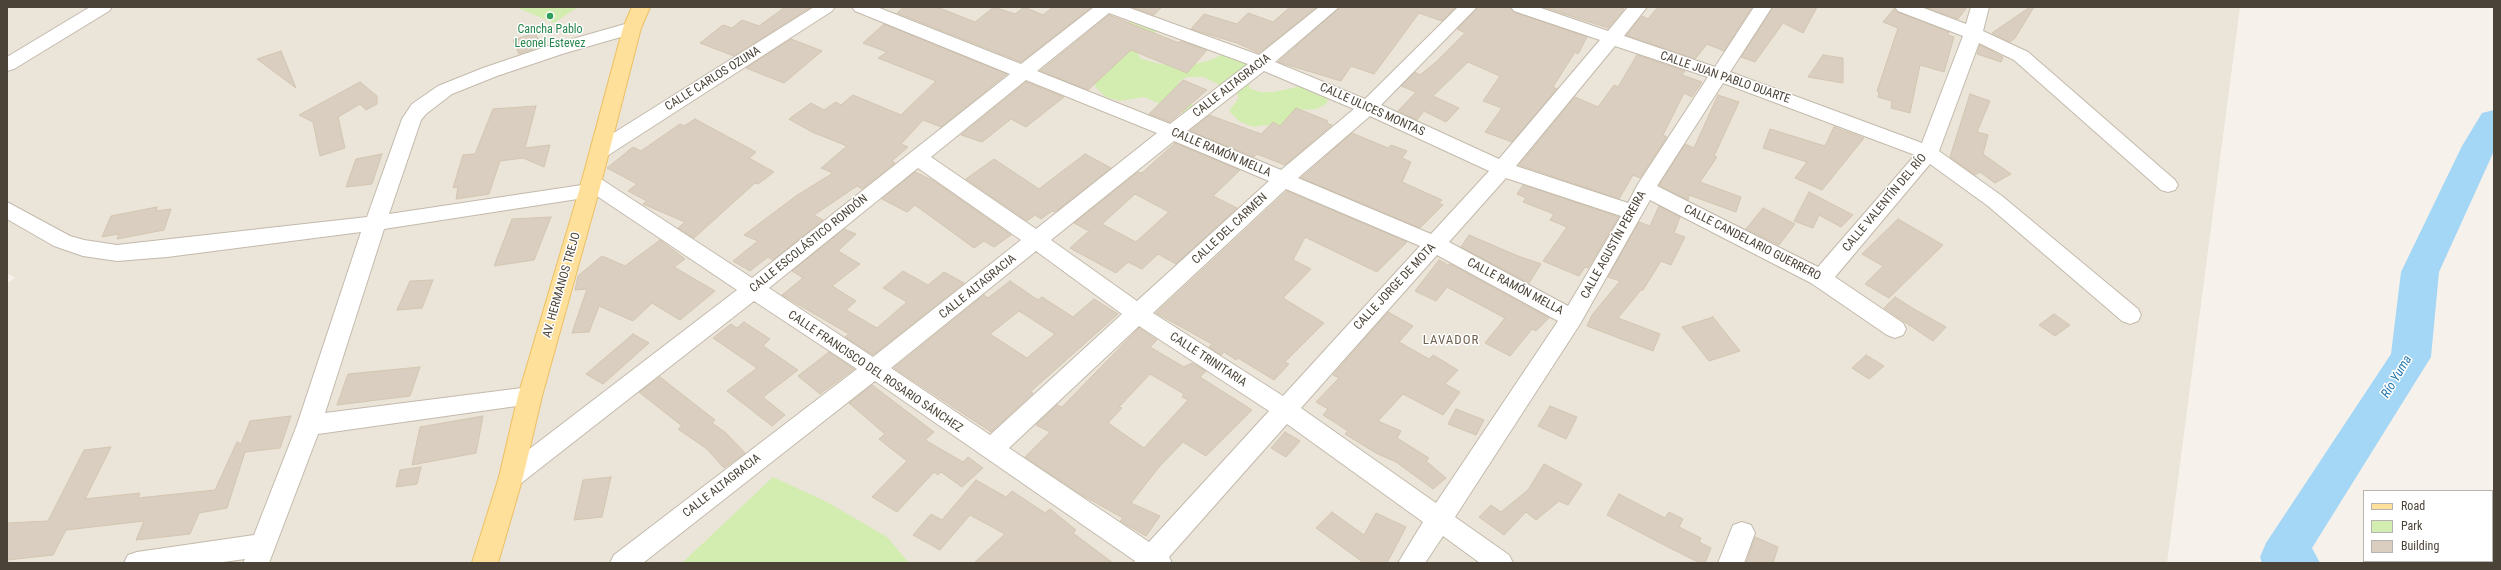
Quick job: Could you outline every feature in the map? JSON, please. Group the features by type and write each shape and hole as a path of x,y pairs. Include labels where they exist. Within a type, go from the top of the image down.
{"main road":[{"name":"AV. HERMANOS TREJO","path":"485,563 511,477 530,396 600,151 632,28 641,7"}],"street":[{"path":"7,65 103,7"},
{"name":"CALLE CARLOS OZUNA","path":"600,151 826,7"},
{"name":"CALLE RAMÓN MELLA","path":"861,7 1172,132 1435,244 1572,318"},
{"name":"CALLE ESCOLÁSTICO RONDÓN","path":"511,477 752,290 1020,72 1104,7"},
{"name":"CALLE ULICES MONTAS","path":"1110,7 1262,63 1368,106 1502,169 1634,213"},
{"name":"CALLE ALTAGRACIA","path":"623,563 874,369 1172,132 1262,63 1330,7"},
{"name":"CALLE DEL CARMEN","path":"990,450 1284,179 1368,106 1468,7"},
{"name":"CALLE JUAN PABLO DUARTE","path":"1520,7 1720,75 1928,153 1995,201 2130,316"},
{"name":"CALLE JORGE DE MOTA","path":"1152,561 1284,409 1502,169 1610,38 1638,7"},
{"name":"CALLE AGUSTÍN PEREIRA","path":"1412,563 1572,318 1634,213 1645,189 1763,7"},
{"path":"1904,7 1973,33 2021,56 2168,184"},
{"name":"CALLE VALENTÍN DEL RÍO","path":"1819,277 1831,268 1928,153 1973,33 1980,7"},
{"path":"137,563 260,554 309,425 412,119 419,109 430,99 445,90 490,72 554,50 632,28"},
{"name":"CALLE TRINITARIA","path":"916,157 1037,240 1138,314 1284,409 1500,563"},
{"path":"7,209 62,241 83,248 117,253 167,249 376,224 590,186"},
{"name":"CALLE FRANCISCO DEL ROSARIO SÁNCHEZ","path":"590,186 874,369 1152,561"},
{"name":"CALLE CANDELARIO GUERRERO","path":"1645,189 1772,251 1819,277 1895,329"},
{"path":"309,425 530,396"},
{"path":"1731,563 1742,533"}],"shaded area":[{"path":"7,7 2240,7 2167,563 7,563 7,283 15,278 7,273"}],"green space":[{"name":"Cancha Pablo Leonel Estevez","path":"578,7 554,23 518,8"},
{"path":"1130,21 1139,22 1157,30 1139,52 1138,56 1142,59 1160,64 1187,66 1211,60 1225,53 1250,64 1249,88 1260,92 1274,92 1302,86 1324,93 1328,101 1326,104 1317,109 1298,110 1318,133 1264,125 1253,127 1239,121 1229,111 1239,98 1237,94 1204,77 1187,77 1178,82 1181,90 1191,101 1193,107 1185,114 1144,97 1120,101 1106,97 1095,87 1099,61"},
{"path":"773,477 827,502 887,537 909,563 682,563"}],"building":[{"path":"785,7 811,7 734,56 700,43 723,25 732,28 742,20 759,26"},
{"path":"904,7 937,7 975,22 994,7 1015,14 1024,7 1043,15 1053,7 1092,7 1021,62 897,13"},
{"path":"1131,7 1162,7 1154,15"},
{"path":"1290,7 1317,7 1259,53 1237,43 1191,29 1204,14 1237,24 1248,13 1273,22"},
{"path":"1340,7 1456,7 1442,21 1419,13 1374,74 1351,66 1341,81 1278,62"},
{"path":"1478,7 1510,7 1514,12 1587,37 1578,54 1575,52 1553,87 1557,89 1512,142 1485,132 1502,108 1483,101 1500,76 1468,62 1433,96 1459,108 1446,122 1424,111 1417,120 1398,111 1416,92 1401,86 1415,72 1420,75 1436,62 1465,33 1457,29"},
{"path":"1543,7 1619,7 1624,9 1608,28"},
{"path":"1658,7 1752,7 1724,51 1707,44 1695,59 1626,35 1642,16 1648,19"},
{"path":"1773,7 1817,7 1803,33 1783,23 1755,62 1741,57"},
{"path":"1925,7 1967,7 1958,19"},
{"path":"2030,7 2034,7 2015,38 2010,42 1992,33"},
{"path":"1894,9 1897,12 1949,32 1948,35 1954,37 1944,72 1920,65 1910,113 1891,108 1892,101 1878,97 1879,92 1877,91 1898,28 1883,22"},
{"path":"1109,15 1179,43 1180,41 1207,50 1187,73 1131,50 1088,90 1040,71"},
{"path":"884,24 1007,74 941,127 923,120 901,144 908,147 892,161 895,163 862,189 857,186 814,215 823,220 773,260 768,257 750,271 733,261 758,241 744,235 796,196 833,173 821,168 847,146 812,132 789,119 811,103 824,110 836,102 841,105 853,95 901,115 936,81 878,58 887,52 863,43"},
{"path":"535,33 542,46 519,54 513,40"},
{"path":"791,39 822,51 784,83 746,68"},
{"path":"1980,45 2003,57 2001,62 1977,54"},
{"path":"281,51 296,88 257,59"},
{"path":"1637,55 1685,71 1682,75 1702,82 1692,97 1684,93 1663,135 1667,137 1640,178 1633,175 1619,199 1519,165 1575,97 1598,107 1614,85 1618,87"},
{"path":"1823,55 1843,58 1843,83 1808,77"},
{"path":"1183,80 1207,90 1170,122 1149,114"},
{"path":"360,82 377,96 377,104 366,110 360,104 338,117 345,148 320,156 313,122 299,115"},
{"path":"1026,82 1064,97 1026,127 1011,119 982,142 961,135"},
{"path":"1970,94 1990,101 1977,132 1988,135 1983,154 2011,174 1995,183 1980,172 1975,175 1950,157"},
{"path":"1718,95 1739,102 1714,156 1717,157 1700,182 1741,197 1736,212 1689,195 1688,200 1659,185 1685,144 1694,148"},
{"path":"536,106 525,148 550,145 544,167 523,158 500,161 489,194 456,199 458,187 453,188 463,155 475,154 493,109"},
{"path":"1296,108 1328,121 1326,123 1332,125 1285,165 1257,154 1254,157 1190,131 1209,115 1261,134 1273,122 1280,126"},
{"path":"695,119 756,152 749,158 774,172 758,184 755,183 694,238 678,228 685,222 643,204 647,201 628,191 637,184 607,168 633,147 641,151 680,124 684,126"},
{"path":"1834,127 1864,138 1822,190 1795,178 1807,162 1763,148 1770,129 1825,146"},
{"path":"1352,133 1388,148 1391,145 1407,151 1402,158 1411,162 1402,182 1442,200 1439,203 1443,205 1420,228 1301,178"},
{"path":"1175,143 1240,170 1213,196 1237,208 1176,264 1158,254 1142,269 1128,262 1116,273 1070,248 1089,231 1074,223 1138,172 1142,173","holes":["1135,194 1169,212 1136,242 1102,224"]},
{"path":"382,154 372,184 346,187 356,159"},
{"path":"1085,154 1111,168 1055,212 1052,211 1041,219 1035,215 1027,221 966,179 994,159 1039,189"},
{"path":"915,172 934,181 1011,235 994,247 984,241 974,248 915,205 907,212 882,199"},
{"path":"1523,185 1619,217 1588,268 1585,267 1579,276 1543,261 1567,227 1550,220 1554,214 1523,202 1526,198 1517,194"},
{"path":"1287,191 1407,242 1377,272 1305,237 1293,260 1311,269 1283,298 1324,323 1285,362 1289,364 1274,380 1238,358 1236,360 1224,352 1221,355 1209,347 1212,344 1156,313"},
{"path":"1809,192 1853,215 1841,227 1819,215 1813,228 1794,221"},
{"path":"1659,206 1680,217 1674,233 1685,237 1671,265 1661,261 1643,290 1641,290 1618,318 1660,334 1653,351 1587,326 1592,315 1620,281 1608,277 1639,222 1650,226"},
{"path":"157,207 156,211 171,209 164,230 117,239 119,234 102,237 111,216"},
{"path":"1763,208 1795,224 1779,245 1746,229"},
{"path":"551,217 534,260 494,266 512,219"},
{"path":"1898,219 1943,245 1889,298 1865,284 1883,266 1862,254"},
{"path":"844,229 856,234 838,251 860,264 832,286 856,301 846,310 877,328 907,302 883,288 903,271 928,285 944,272 964,283 873,355 845,337 849,334 782,295 803,278 792,271"},
{"path":"1469,235 1541,264 1529,283 1461,247"},
{"path":"660,240 685,259 674,267 715,291 680,320 652,303 633,321 599,306 589,332 572,333 587,289 575,290 578,276 602,256 625,266"},
{"path":"1439,260 1448,265 1450,264 1549,318 1536,331 1532,329 1510,356 1485,343 1505,318 1447,287 1436,301 1415,291"},
{"path":"433,280 422,308 397,310 410,281"},
{"path":"1010,281 1038,300 1042,297 1073,317 1094,299 1118,314 1030,392 1033,393 991,432 894,368 984,295 988,298","holes":["1019,311 1055,334 1027,358 990,334"]},
{"path":"1895,297 1946,327 1933,341 1884,308"},
{"path":"1388,312 1413,326 1399,342 1429,359 1433,355 1458,370 1445,384 1460,392 1443,415 1403,394 1378,421 1401,431 1397,438 1429,458 1426,461 1446,478 1433,489 1396,462 1376,453 1345,434 1348,431 1323,415 1328,409 1316,402 1339,378 1333,375"},
{"path":"2054,314 2070,325 2055,336 2039,325"},
{"path":"1713,317 1740,351 1709,361 1682,327"},
{"path":"744,322 770,339 763,346 798,370 763,397 785,415 772,426 727,391 757,368 713,338 731,324 737,328"},
{"path":"1139,328 1157,340 1150,347 1184,367 1192,363 1206,371 1200,377 1252,410 1206,456 1183,442 1159,467 1131,503 1160,516 1146,536 1120,521 1123,518 1082,495 1025,457 1050,432 1036,425 1057,405 1062,407","holes":["1150,374 1184,394 1182,397 1188,400 1144,448 1108,423 1122,408 1119,407"]},
{"path":"633,334 649,343 603,384 586,374"},
{"path":"829,352 854,369 820,394 798,376"},
{"path":"1866,355 1884,366 1869,379 1852,368"},
{"path":"420,367 410,396 337,405 348,374"},
{"path":"660,377 715,420 712,423 726,433 745,453 724,468 707,449 678,429 682,426 639,392"},
{"path":"872,385 934,432 925,440 963,462 968,457 983,468 962,487 941,472 938,475 934,472 897,512 872,497 907,461 879,439 885,434 849,403"},
{"path":"1550,406 1577,417 1566,439 1538,426"},
{"path":"1456,409 1484,420 1476,435 1448,424"},
{"path":"291,416 280,448 245,452 227,508 199,513 190,534 136,540 144,521 66,530 53,555 7,560 7,523 48,521 84,450 111,447 85,499 140,493 138,498 215,490 237,442 241,444 250,421"},
{"path":"483,416 476,453 412,465 420,427"},
{"path":"1285,432 1300,441 1286,457 1271,448"},
{"path":"1544,464 1582,484 1568,505 1559,501 1536,520 1526,512 1504,535 1479,517 1491,505 1501,512 1528,490"},
{"path":"421,467 417,484 396,487 400,470"},
{"path":"611,477 602,517 574,520 583,480"},
{"path":"976,480 1006,497 1012,491 1045,513 1050,509 1076,530 1073,533 1113,563 974,563 1005,534 970,515 940,550 913,535 931,514 942,520"},
{"path":"1619,494 1665,518 1669,512 1683,519 1679,527 1701,538 1699,542 1711,548 1705,563 1700,563 1607,515"},
{"path":"1332,512 1364,535 1376,513 1406,527 1387,563 1364,563 1316,528"},
{"path":"1755,537 1778,547 1773,563 1746,563"}],"waterway":[{"name":"Río Yuma","path":"2298,563 2282,557 2411,357 2420,272 2479,146 2494,121"}],"place":[{"name":"Cancha Pablo Leonel Estevez","path":"550,16"}],"district":[{"name":"LAVADOR","path":"1451,341"}]}
